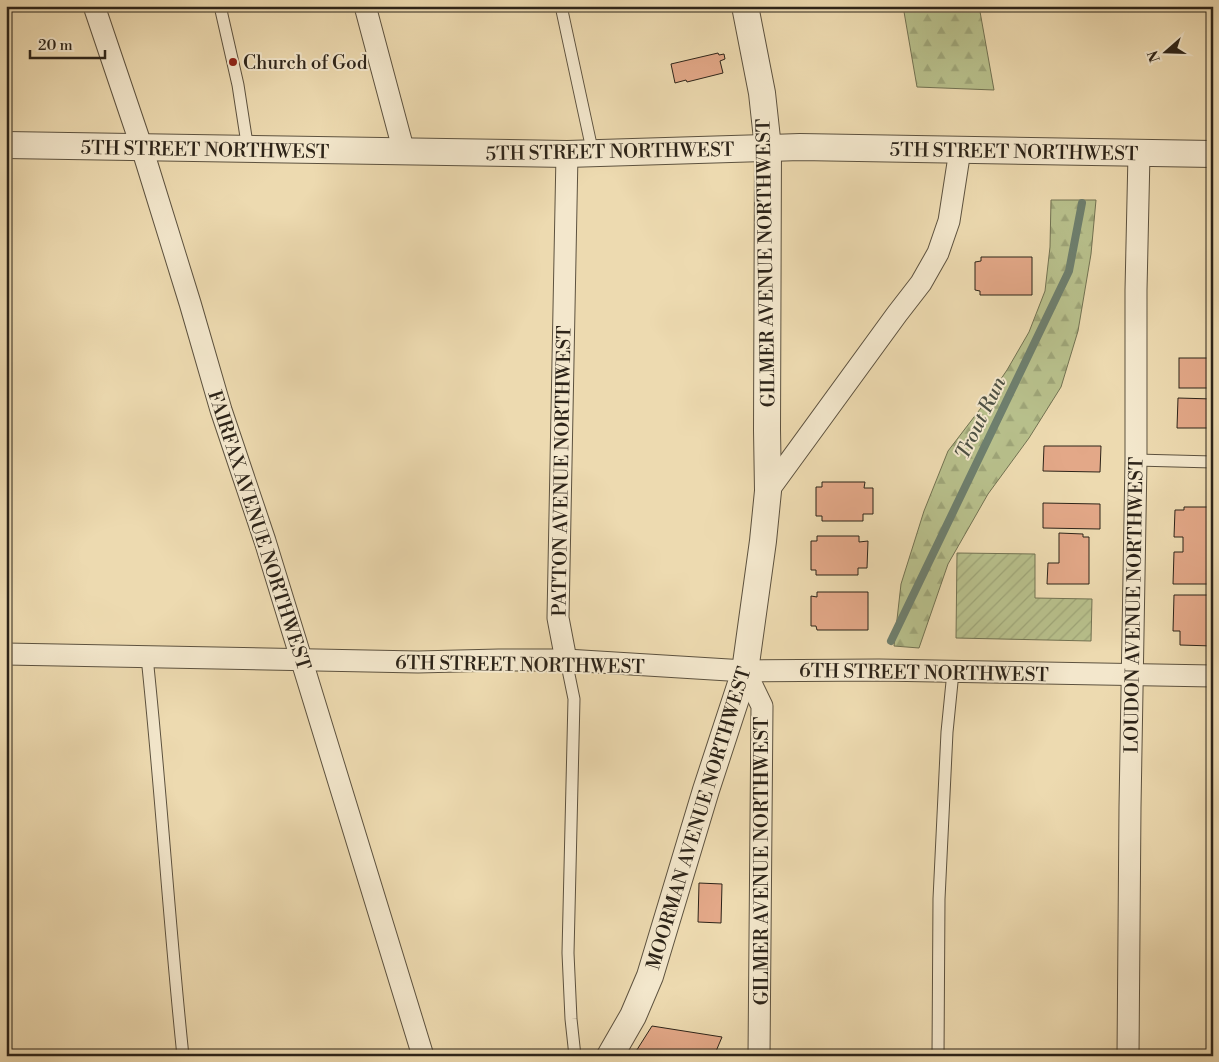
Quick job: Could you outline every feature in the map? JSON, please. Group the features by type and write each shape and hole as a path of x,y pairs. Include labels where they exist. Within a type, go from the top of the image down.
{"street":[{"name":"FAIRFAX AVENUE NORTHWEST","path":"94,6 142,148 221,410 265,541 423,1056"},
{"path":"365,6 404,152"},
{"name":"GILMER AVENUE NORTHWEST","path":"745,6 762,93 768,148 766,430 768,491"},
{"name":"5TH STREET NORTHWEST","path":"6,145 567,154 800,147 1213,154"},
{"path":"768,491 921,283 938,253 949,221 960,150"},
{"name":"PATTON AVENUE NORTHWEST","path":"566,660 558,618 567,154"},
{"name":"LOUDON AVENUE NORTHWEST","path":"1128,1056 1139,154"},
{"name":"MOORMAN AVENUE NORTHWEST","path":"610,1056 633,1016 650,976 706,790 745,670 768,491"},
{"name":"6TH STREET NORTHWEST","path":"6,654 418,662 566,660 745,670 1213,676"},
{"name":"GILMER AVENUE NORTHWEST","path":"745,670 762,706 759,1056"}],"lane":[{"path":"220,6 238,85 248,150"},
{"path":"561,6 592,154"},
{"path":"1136,460 1213,462"},
{"path":"147,656 183,1056"},
{"name":"PATTON AVENUE NORTHWEST","path":"566,660 574,699 568,953 575,1056"},
{"path":"938,1056 939,899 947,732 953,672"}],"green space":[{"path":"903,6 979,6 994,90 917,87"},
{"path":"1051,200 1096,200 1091,254 1078,331 1061,387 1029,438 988,494 948,564 919,648 894,646 901,584 924,511 948,451 1007,370 1029,332 1045,291 1050,247"},
{"path":"957,553 1035,554 1035,598 1092,599 1091,641 956,638"}],"building":[{"path":"718,53 719,55 724,54 725,59 720,61 723,73 675,83 671,64"},
{"path":"981,257 1032,257 1032,295 980,295 980,291 975,290 975,262 981,261"},
{"path":"1179,358 1213,358 1213,388 1179,388"},
{"path":"1178,398 1213,399 1213,428 1177,428"},
{"path":"1044,446 1101,446 1100,472 1043,471"},
{"path":"822,482 865,482 864,488 873,488 873,514 863,514 863,521 822,521 822,516 816,516 816,487 822,487"},
{"path":"1043,503 1100,504 1100,529 1043,528"},
{"path":"1184,507 1213,507 1213,584 1173,584 1174,552 1183,552 1183,537 1174,537 1175,510 1184,510"},
{"path":"1059,533 1083,534 1083,537 1089,537 1089,584 1047,584 1048,563 1059,563"},
{"path":"817,536 859,536 859,542 868,541 867,568 858,568 858,575 816,575 816,570 811,570 811,541 817,541"},
{"path":"817,592 868,592 868,630 817,630 816,626 811,626 811,596 817,597"},
{"path":"1174,595 1213,595 1213,646 1180,645 1180,631 1173,631"},
{"path":"699,883 722,884 721,923 698,922"},
{"path":"652,1026 722,1037 714,1056 633,1056"}],"waterway":[{"name":"Trout Run","path":"891,641 1069,271 1082,203"}],"place":[{"name":"Church of God","path":"233,62"}]}
